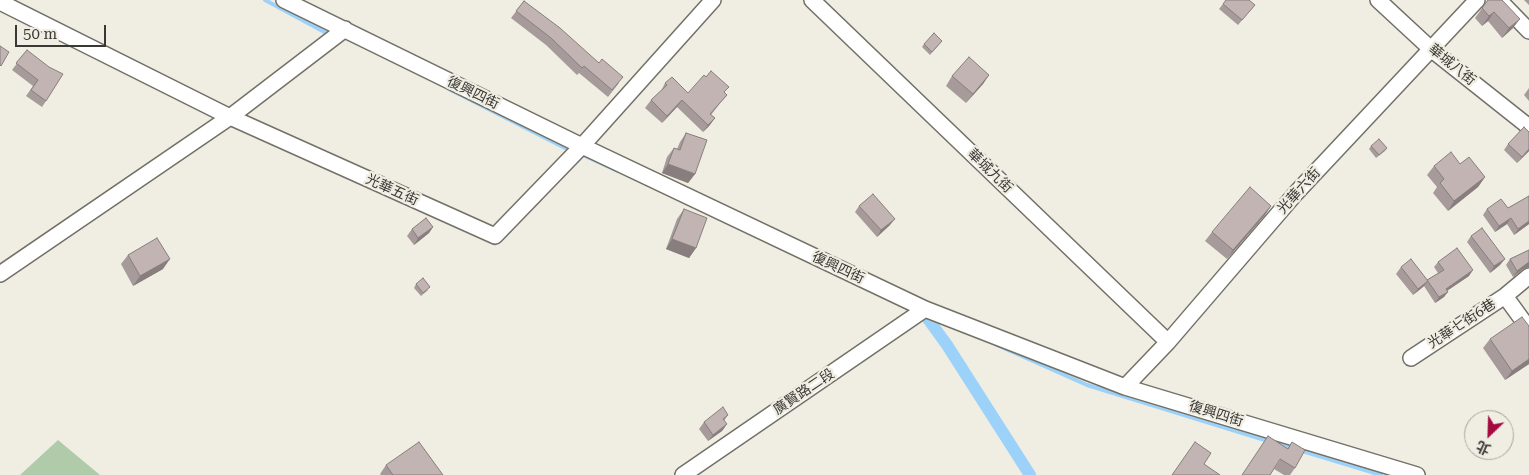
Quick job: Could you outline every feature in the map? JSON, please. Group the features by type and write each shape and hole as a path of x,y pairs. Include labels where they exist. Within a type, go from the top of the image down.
{"street":[{"name":"復興四街","path":"284,0 582,146 925,309 1125,387 1417,475"},
{"name":"光華五街","path":"0,2 230,117 495,236 582,146 713,0"},
{"name":"華城九街","path":"812,0 1168,342"},
{"name":"華城八街","path":"1378,0 1432,50 1529,127"},
{"name":"光華六街","path":"1125,387 1168,342 1296,193 1477,0"},
{"path":"1499,0 1529,31"},
{"path":"0,274 230,117 345,29"},
{"path":"1505,296 1529,276"},
{"name":"光華七街6巷","path":"1411,358 1505,296 1529,329"},
{"name":"廣賢路二段","path":"683,475 925,309"}],"green space":[{"path":"58,440 100,475 20,475"}],"building":[{"path":"1226,0 1249,0 1255,5 1242,20 1223,4"},
{"path":"1488,0 1502,0 1520,19 1509,28 1494,12 1489,16 1482,8"},
{"path":"524,1 560,28 599,63 602,59 623,77 612,90 584,66 582,68 551,38 516,11"},
{"path":"934,33 942,41 932,52 924,44"},
{"path":"0,46 9,52 1,66 0,65"},
{"path":"27,50 49,67 63,74 46,101 31,90 38,80 16,63"},
{"path":"969,57 989,75 973,94 952,76"},
{"path":"711,71 729,87 724,92 727,95 710,114 715,118 708,125 682,100 667,116 651,100 667,85 665,83 672,77 688,93 704,75 706,77"},
{"path":"1524,127 1529,132 1529,149 1522,157 1508,144"},
{"path":"686,133 707,140 695,174 668,164 674,148 680,150"},
{"path":"1379,139 1387,148 1379,155 1371,146"},
{"path":"1451,152 1460,164 1469,157 1485,177 1454,201 1440,183 1444,179 1434,166"},
{"path":"1250,187 1271,206 1233,250 1212,232"},
{"path":"873,194 895,219 881,230 859,206"},
{"path":"1529,196 1529,221 1518,229 1511,218 1499,226 1487,209 1501,199 1508,208"},
{"path":"684,209 707,218 696,248 672,239"},
{"path":"426,218 433,227 418,238 412,229"},
{"path":"1482,228 1505,259 1494,266 1471,236"},
{"path":"157,238 170,259 140,276 128,255"},
{"path":"1457,248 1473,270 1446,289 1448,292 1439,297 1427,280 1444,270 1438,262"},
{"path":"1529,250 1529,262 1517,271 1510,259"},
{"path":"1411,259 1428,281 1418,289 1401,267"},
{"path":"423,278 430,287 423,293 416,284"},
{"path":"1522,317 1529,326 1529,359 1512,371 1490,339"},
{"path":"723,407 728,415 723,419 727,424 713,435 704,422"},
{"path":"1268,436 1288,449 1292,442 1305,450 1295,468 1280,459 1270,475 1242,475"},
{"path":"419,442 443,475 393,475 386,465"},
{"path":"1195,442 1211,453 1204,464 1220,475 1172,475"}],"waterway":[{"path":"265,0 330,35"},
{"path":"449,89 565,148"},
{"path":"585,156 618,171"},
{"path":"923,312 947,345 1030,475"},
{"path":"997,345 1087,385 1268,441"},
{"path":"1277,443 1292,448"},
{"path":"1299,450 1381,475"}]}
